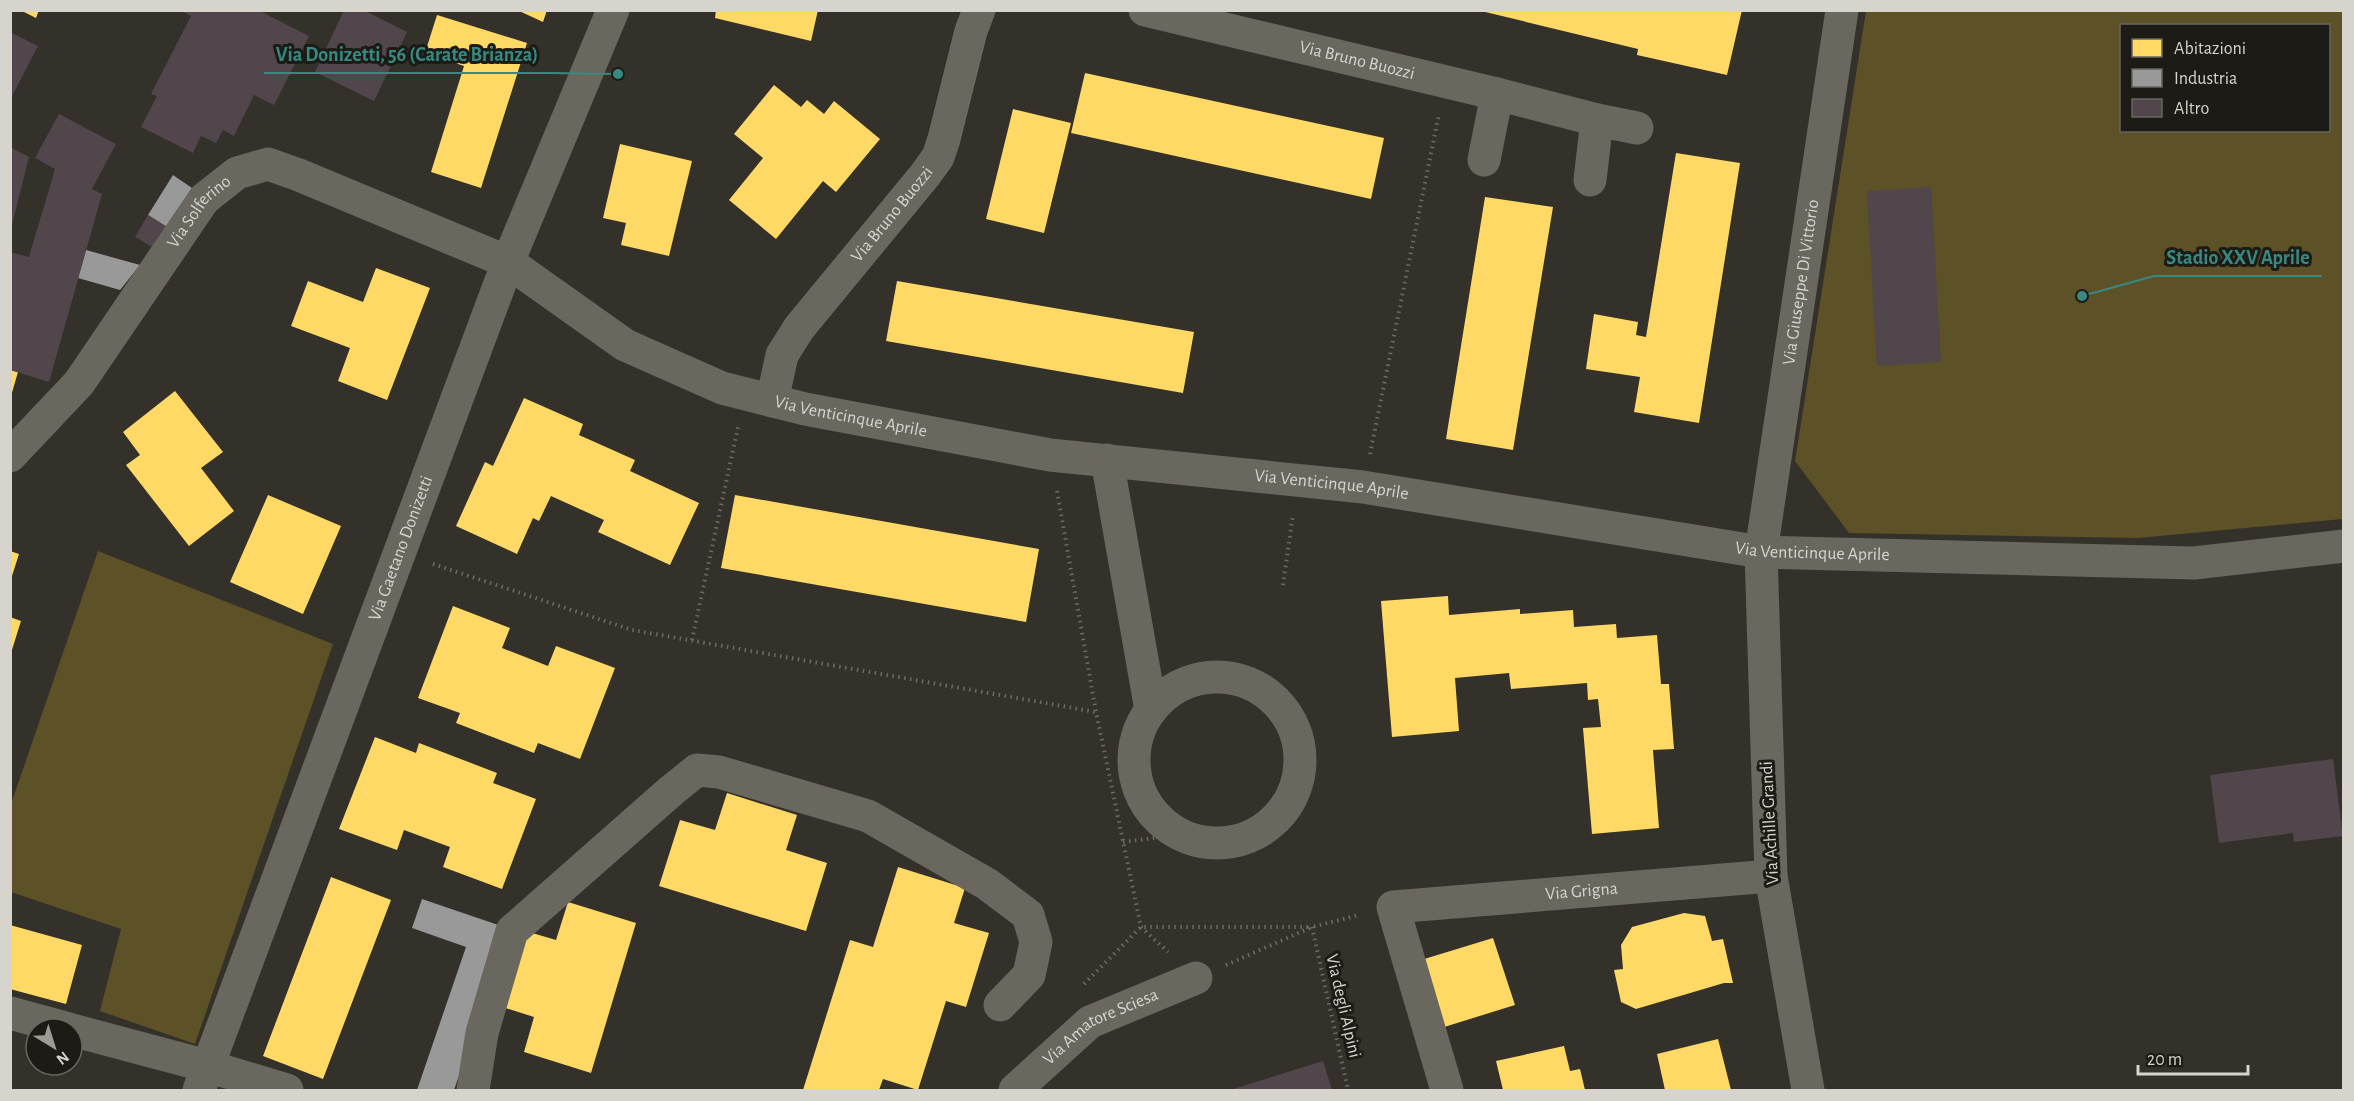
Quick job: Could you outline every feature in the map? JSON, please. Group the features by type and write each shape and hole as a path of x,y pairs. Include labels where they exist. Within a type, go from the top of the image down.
{"street":[{"name":"Via Gaetano Donizetti","path":"203,1078 508,262 613,10"},
{"name":"Via Bruno Buozzi","path":"759,397 800,328 938,157 971,31 979,10"},
{"name":"Via Bruno Buozzi","path":"1145,10 1636,128"},
{"name":"Via Giuseppe Di Vittorio","path":"1761,552 1842,10"},
{"path":"1484,160 1497,94"},
{"path":"1590,180 1597,120"},
{"name":"Via Solferino","path":"10,456 79,383 204,199 237,173 268,164 508,262"},
{"name":"Via Venticinque Aprile","path":"508,262 625,345 722,388 806,409 1050,455 1363,488 1761,552 2194,563 2343,546"},
{"path":"1107,460 1151,710"},
{"name":"Via Achille Grandi","path":"1761,552 1771,876 1808,1090"},
{"path":"1215,676 1242,680 1267,693 1286,712 1298,737 1300,765 1294,792 1280,815 1259,832 1233,842 1214,843 1205,843 1179,835 1157,818 1141,796 1134,769 1135,742 1151,710 1164,695 1187,682 1215,676"},
{"path":"473,1090 482,1033 512,931 671,790 697,770 719,772 868,816 987,884 1028,915 1036,942 1029,975 1000,1005"},
{"name":"Via Grigna","path":"1393,907 1771,876"},
{"path":"1393,907 1447,1090"},
{"name":"Via Amatore Sciesa","path":"1015,1090 1090,1022 1196,978"},
{"path":"10,1013 25,1017"},
{"path":"84,1034 203,1078 287,1090"}],"path":[{"path":"1363,488 1446,81"},
{"path":"692,640 759,397"},
{"path":"1050,455 1096,712 1141,927 1196,978 1312,927 1393,907"},
{"path":"1283,585 1298,480"},
{"path":"398,552 632,630 1096,712"},
{"path":"1123,842 1179,835"},
{"path":"1141,927 1312,927"},
{"name":"Via degli Alpini","path":"1312,927 1348,1090"}],"shaded area":[{"path":"1866,11 2343,11 2343,519 2138,538 1849,533 1795,461"},
{"path":"98,551 333,644 195,1044 100,1011 121,929 11,892 11,804"}],"building: Abitazioni":[{"path":"20,10 39,10 36,18"},
{"path":"517,10 547,10 543,22"},
{"path":"716,10 818,10 811,41 715,18"},
{"path":"1477,10 1742,10 1727,75 1637,55 1638,49"},
{"path":"437,15 527,43 481,188 431,172 464,66 425,53"},
{"path":"1085,73 1384,138 1371,199 1071,133"},
{"path":"774,85 801,107 807,100 824,114 834,101 880,139 836,192 823,181 776,239 729,200 763,158 734,134"},
{"path":"1013,109 1071,123 1044,233 986,219"},
{"path":"620,144 692,161 669,256 621,245 626,223 603,218"},
{"path":"1676,153 1740,163 1699,423 1634,412 1640,377 1586,369 1594,314 1638,322 1636,335 1646,337"},
{"path":"1485,197 1553,207 1513,450 1446,439"},
{"path":"376,268 430,288 387,400 338,381 350,348 291,326 308,281 363,302"},
{"path":"897,281 1194,332 1183,393 886,341"},
{"path":"10,370 18,372 11,396 10,396"},
{"path":"175,391 223,452 201,468 234,511 189,546 126,465 140,455 123,432"},
{"path":"524,398 583,424 579,435 635,460 630,471 699,503 670,565 598,532 604,520 551,496 539,521 533,518 517,554 456,526 485,462 493,466"},
{"path":"268,495 341,526 303,614 230,582"},
{"path":"735,495 1039,549 1026,622 721,568"},
{"path":"10,551 19,554 11,579 10,579"},
{"path":"1448,596 1449,615 1520,609 1520,614 1573,610 1574,627 1616,624 1617,638 1657,635 1661,684 1669,684 1674,749 1653,750 1659,828 1592,834 1583,728 1601,727 1598,699 1588,700 1587,683 1511,689 1509,673 1455,678 1459,731 1392,737 1381,601"},
{"path":"453,606 510,628 502,648 548,666 556,646 615,668 580,759 538,743 534,753 456,723 460,713 418,698"},
{"path":"10,617 21,621 11,653 10,653"},
{"path":"375,737 416,753 419,743 497,773 493,783 536,799 502,889 443,867 450,847 404,830 397,850 339,829"},
{"path":"727,793 797,815 786,850 827,863 806,931 659,886 680,820 715,830"},
{"path":"898,867 965,888 954,923 989,933 966,1007 946,1001 918,1090 883,1079 879,1090 803,1090 850,940 873,947"},
{"path":"331,877 391,900 323,1079 263,1056"},
{"path":"568,902 636,923 591,1073 524,1052 534,1017 499,1006 522,930 556,940"},
{"path":"1684,913 1705,916 1712,941 1723,939 1733,983 1724,983 1636,1009 1621,1002 1614,970 1623,969 1621,945 1632,927"},
{"path":"10,925 82,945 66,1004 10,989"},
{"path":"1493,938 1515,1005 1441,1028 1421,960"},
{"path":"1718,1039 1731,1090 1665,1090 1657,1054"},
{"path":"1564,1046 1570,1071 1580,1069 1585,1090 1503,1090 1496,1061"}],"building: Industria":[{"path":"173,175 192,188 167,227 148,215"},
{"path":"86,250 140,265 120,290 78,278"},
{"path":"422,899 510,929 454,1090 417,1090 466,947 412,928"}],"building: Altro":[{"path":"180,10 258,10 309,36 274,105 254,95 234,136 223,130 216,143 201,136 193,153 141,127 157,96 151,94 191,16"},
{"path":"344,10 363,10 407,32 374,101 315,72"},
{"path":"10,32 38,46 10,100"},
{"path":"59,114 116,144 92,189 102,194 49,382 10,370 10,252 29,257 55,169 35,158"},
{"path":"10,147 29,157 11,229 10,228"},
{"path":"1931,187 1941,362 1877,366 1867,191"},
{"path":"148,215 167,227 154,248 135,237"},
{"path":"2333,759 2343,836 2294,842 2293,833 2219,843 2210,775"},
{"path":"1323,1061 1332,1090 1230,1090"}],"place":[{"name":"Via Donizetti, 56 (Carate Brianza)","path":"618,74"},
{"name":"Stadio XXV Aprile","path":"2082,296"}]}
